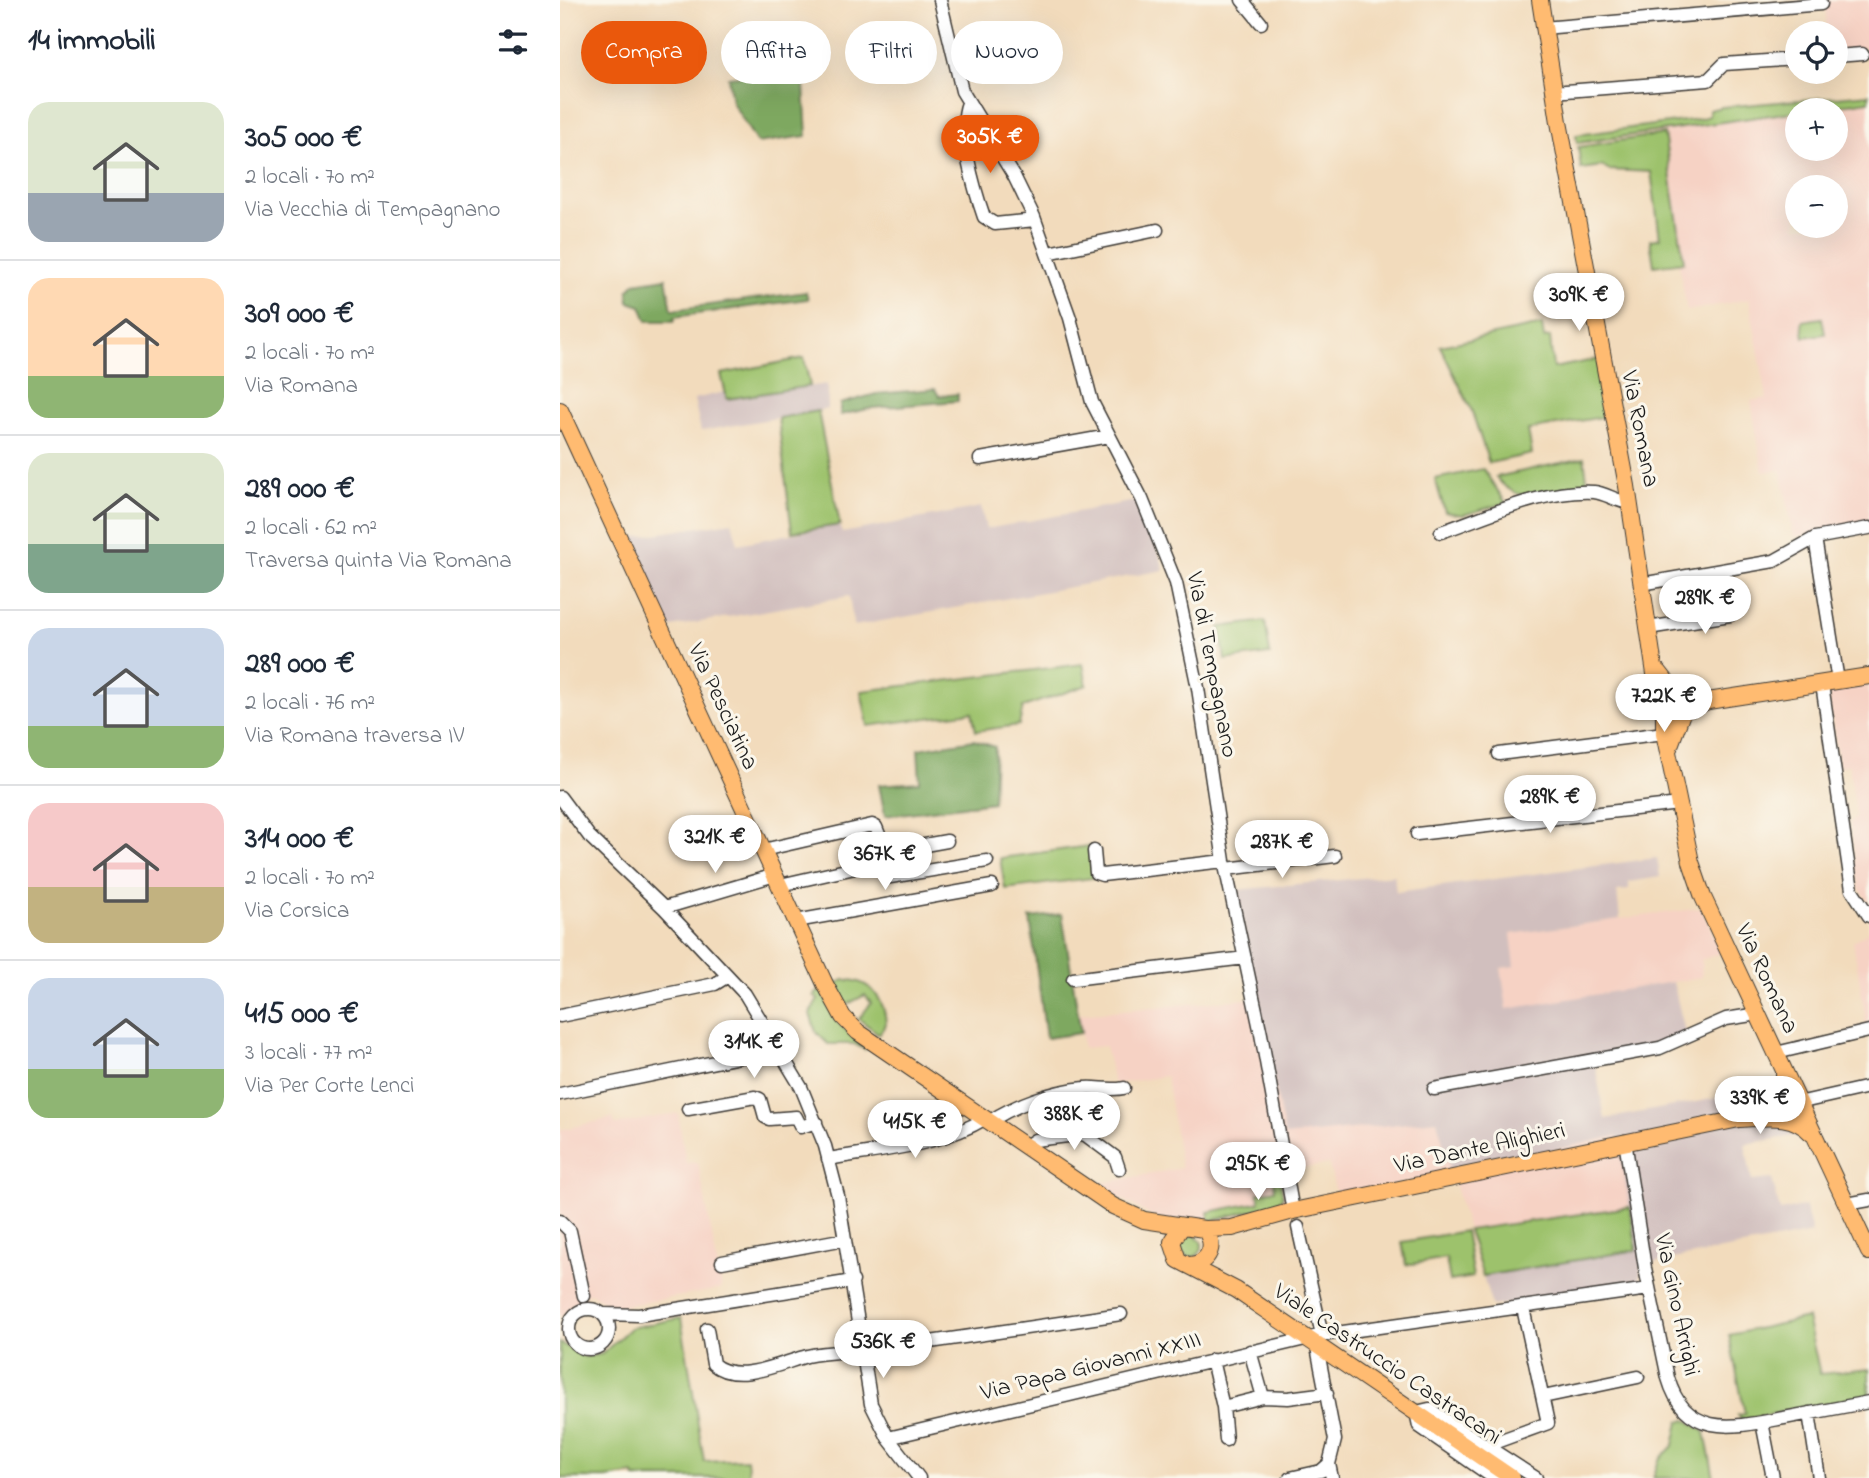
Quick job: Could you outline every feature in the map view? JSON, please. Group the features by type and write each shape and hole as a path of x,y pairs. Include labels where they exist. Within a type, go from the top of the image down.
{"main road":[{"name":"Via Romana","path":"1540,0 1553,92 1630,503 1654,661 1675,705 1667,740 1695,878 1869,1252"},
{"name":"Via Pesciatina","path":"560,410 838,1009 849,1024 880,1047"},
{"path":"1675,705 1869,676"},
{"name":"Viale Castruccio Castracani","path":"880,1047 1105,1201 1144,1220 1172,1242 1174,1255 1236,1290 1314,1340 1512,1478"},
{"name":"Via Romana","path":"1780,1060 1784,1082 1781,1109 1803,1125 1817,1141"},
{"path":"1781,1109 1797,1114 1798,1103"},
{"name":"Via Dante Alighieri","path":"1203,1229 1232,1228 1293,1211 1781,1109"},
{"name":"Viale Castruccio Castracani","path":"1144,1220 1181,1228 1191,1225 1203,1229 1209,1253 1236,1290"},
{"path":"1172,1242 1181,1228"},
{"name":"Via Dante Alighieri","path":"1209,1253 1232,1228"},
{"path":"1190,1265 1209,1253"}],"street":[{"name":"Via di Tempagnano","path":"940,0 955,72 968,103 1014,176 1035,220 1070,318 1092,402 1142,499 1176,583 1198,688 1225,865 1293,1211"},
{"path":"1242,0 1261,23"},
{"path":"1543,28 1821,4"},
{"path":"1848,55 1862,54"},
{"path":"1553,92 1708,80 1724,64 1785,60"},
{"path":"968,103 963,121 964,133 984,217 995,224 1035,220"},
{"path":"1048,253 1157,230"},
{"path":"980,459 1109,436"},
{"path":"1441,531 1525,503 1576,493 1597,492 1618,502 1630,503"},
{"path":"1642,584 1774,561 1815,538 1869,528"},
{"path":"1815,538 1852,890 1869,916"},
{"path":"1648,628 1730,615 1740,606"},
{"path":"1499,754 1667,740"},
{"path":"560,797 566,814 664,908 745,994 801,1087 828,1159 853,1282 871,1404 888,1438 919,1478"},
{"path":"1417,834 1679,804"},
{"path":"763,850 872,825 876,827 886,852 947,841"},
{"path":"1094,851 1096,873 1102,875 1335,856"},
{"path":"664,908 777,880 881,862 885,864 890,877 987,861"},
{"path":"796,921 992,886"},
{"path":"1073,979 1245,958"},
{"path":"560,1016 715,984 729,976"},
{"path":"1434,1089 1660,1048 1726,1019 1758,1014"},
{"path":"1780,1060 1869,1031"},
{"path":"560,1094 778,1049"},
{"path":"1798,1103 1869,1087"},
{"path":"828,1159 925,1141 970,1128 1035,1099 1087,1088 1124,1088"},
{"path":"688,1109 755,1097 760,1099 768,1119 796,1117 803,1127 816,1122"},
{"path":"1026,1146 1035,1140 1084,1133 1115,1157 1119,1169"},
{"name":"Via Gino Arrighi","path":"1625,1141 1648,1289 1668,1378 1681,1404 1696,1418 1716,1426 1732,1428 1869,1402"},
{"path":"1847,1204 1869,1200"},
{"path":"560,1221 570,1231 584,1296 610,1332"},
{"path":"1298,1227 1314,1340 1335,1440 1329,1464 1332,1478"},
{"path":"722,1262 845,1239"},
{"path":"569,1320 598,1312 639,1315 853,1282"},
{"name":"Via Papa Giovanni XXIII","path":"888,1438 1250,1351 1648,1289"},
{"path":"584,1296 569,1320 566,1336 580,1347 592,1349 604,1343 610,1332 639,1315"},
{"path":"1490,1448 1496,1442 1548,1423 1523,1308"},
{"path":"707,1329 712,1364 730,1372 767,1368 809,1356 862,1351 1121,1314"},
{"path":"1250,1351 1263,1397"},
{"path":"1212,1360 1223,1407 1226,1440"},
{"path":"1542,1397 1638,1377"},
{"path":"1223,1407 1263,1397 1288,1398 1327,1393"},
{"path":"1494,1478 1419,1426 1416,1412 1430,1409 1536,1478"},
{"path":"1809,1413 1819,1478"},
{"path":"1762,1422 1773,1478"},
{"path":"1290,1478 1321,1471 1329,1464"}],"shaded area":[{"path":"1825,0 1869,0 1869,69 1867,48 1848,50 1848,21 1826,21"},
{"path":"1869,100 1869,524 1794,537 1781,470 1763,472 1751,401 1767,398 1749,299 1687,311 1655,127 1785,111 1785,161 1848,161 1848,103"},
{"path":"827,384 828,409 701,431 694,399 725,392 727,399"},
{"path":"1135,501 1153,534 1164,570 854,626 849,596 671,627 629,538 732,522 738,544 840,525 842,533 981,507 986,529"},
{"path":"1869,685 1869,902 1859,888 1850,823 1856,816 1849,765 1839,766 1828,692"},
{"path":"1657,858 1660,877 1629,882 1629,890 1617,891 1620,919 1511,934 1515,966 1501,968 1507,1009 1673,982 1685,1032 1658,1045 1594,1059 1605,1119 1765,1089 1765,1104 1773,1123 1799,1135 1745,1144 1752,1181 1772,1179 1780,1211 1805,1206 1812,1233 1641,1265 1640,1280 1633,1287 1492,1306 1483,1276 1637,1250 1617,1136 1451,1172 1437,1120 1285,1136 1236,890 1394,875 1396,892"},
{"path":"1701,908 1722,953 1701,960 1702,977 1507,1010 1501,968 1514,966 1511,934"},
{"path":"1869,931 1869,1027 1867,1027 1853,941"},
{"path":"1257,998 1285,1135 1437,1120 1452,1172 1617,1136 1630,1207 1468,1230 1451,1173 1337,1197 1329,1164 1291,1170 1296,1204 1234,1217 1212,1226 1191,1219 1167,1221 1155,1218 1097,1184 1181,1168 1166,1076 1114,1084 1105,1046 1083,1048 1079,1014"},
{"path":"678,1113 686,1163 698,1162 722,1289 611,1308 591,1293 581,1295 577,1306 560,1317 560,1130 613,1118 615,1125"}],"green space":[{"path":"729,84 804,84 807,136 757,143 732,102"},
{"path":"1869,94 1869,101 1848,104 1848,98 1824,98"},
{"path":"1785,101 1785,113 1577,143 1576,135 1699,119 1709,116 1709,110"},
{"path":"1664,134 1684,262 1654,266 1650,240 1660,238 1651,172 1608,170 1602,166 1581,169 1578,147"},
{"path":"666,278 672,310 806,292 808,299 674,317 675,321 647,321 641,306 629,302 628,291 635,283"},
{"path":"1822,318 1825,334 1804,337 1802,321"},
{"path":"1542,325 1544,338 1550,337 1553,368 1599,359 1608,416 1528,430 1532,454 1489,463 1471,409 1440,346"},
{"path":"804,358 810,386 727,399 721,374"},
{"path":"935,389 939,396 958,394 958,401 873,408 840,415 840,404 876,394"},
{"path":"818,411 840,525 792,532 778,418"},
{"path":"1584,458 1588,486 1562,492 1538,496 1516,493 1505,487 1496,477"},
{"path":"1483,469 1506,503 1463,515 1445,512 1435,479"},
{"path":"1265,621 1270,654 1225,660 1220,627"},
{"path":"1083,664 1087,685 1023,707 1019,725 976,731 972,712 868,726 861,691"},
{"path":"974,740 995,747 993,802 885,816 879,785 920,782 918,749"},
{"path":"1090,846 1093,878 1005,889 1000,858"},
{"path":"1062,914 1081,1033 1046,1038 1030,918"},
{"path":"844,980 861,983 879,999 886,1024 879,1034 859,1019 871,1003 865,995 846,1005 836,984"},
{"path":"822,991 836,1020 866,1050 854,1044 828,1044 816,1032 810,1014 818,999 814,996"},
{"path":"1280,1178 1283,1197 1277,1204 1210,1221 1208,1212 1260,1202 1258,1193 1275,1190 1274,1179"},
{"path":"1630,1207 1637,1250 1483,1276 1468,1230"},
{"path":"1465,1231 1473,1277 1450,1281 1446,1258 1406,1265 1402,1242"},
{"path":"1191,1235 1199,1238 1202,1246 1199,1254 1191,1257 1183,1254 1180,1246 1183,1238"},
{"path":"681,1318 704,1461 747,1459 749,1478 635,1478 634,1474 606,1478 560,1478 560,1343 585,1357 602,1354 630,1328"},
{"path":"1807,1318 1820,1374 1869,1369 1869,1396 1741,1420 1738,1415 1745,1414 1729,1335"},
{"path":"1686,1419 1705,1432 1714,1478 1653,1478 1659,1460 1674,1445 1679,1422"}]}
